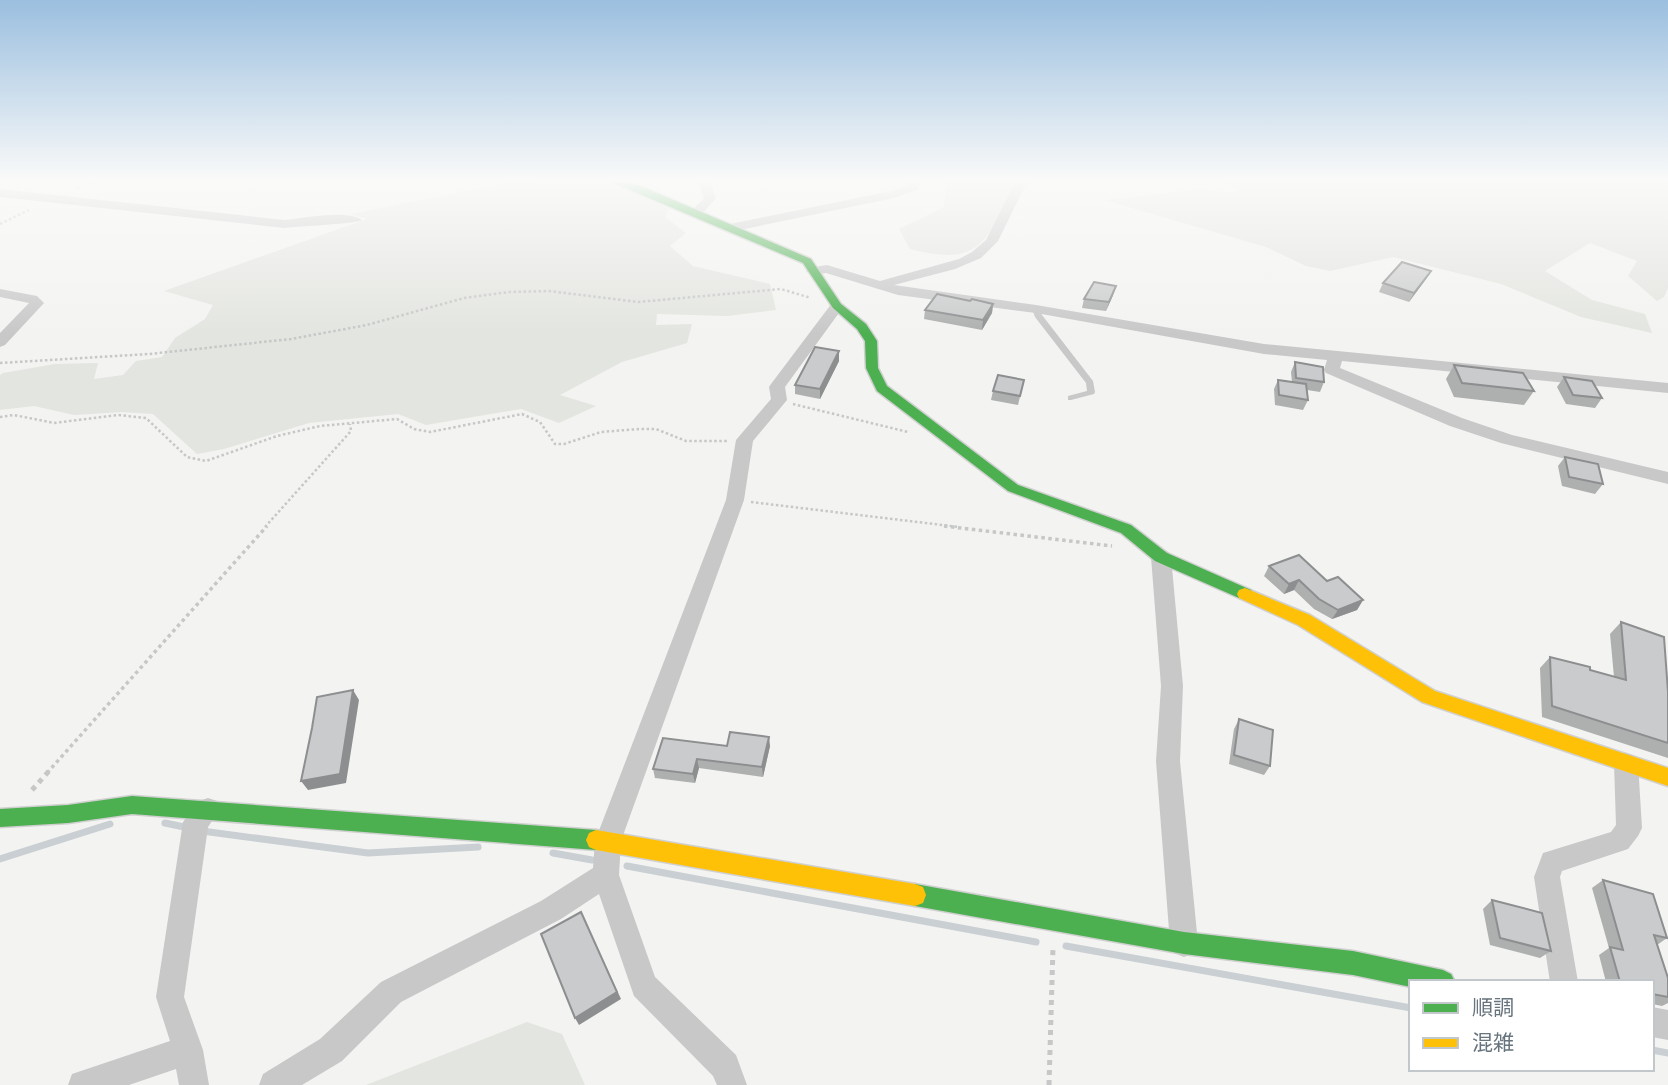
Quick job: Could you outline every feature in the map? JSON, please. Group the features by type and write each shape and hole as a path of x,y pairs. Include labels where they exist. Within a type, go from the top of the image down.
{"street":[{"path":"741,233 807,261 837,306 862,327 871,341 872,368 882,388 1013,488 1126,529 1154,551 1304,620 1429,697 1668,777"},
{"path":"880,287 954,264 978,253 989,244 995,233"},
{"path":"813,271 827,269 898,292 1036,309 1264,349 1668,388"},
{"path":"0,293 32,299 37,303 0,342"},
{"path":"732,1085 725,1066 644,986 606,875 608,841 735,500 745,440 779,400 777,387 837,306"},
{"path":"1335,357 1332,370 1455,422 1507,439 1668,478"},
{"path":"1154,551 1172,686 1167,761 1184,943"},
{"path":"1564,980 1547,877 1552,862 1619,841 1629,828 1626,762"},
{"path":"4,818 68,814 132,805 608,841 1184,943 1353,963 1434,980"},
{"path":"194,1085 188,1050 170,998 196,822 208,809"},
{"path":"274,1085 331,1050 391,992 551,911 606,875"},
{"path":"83,1085 188,1050"}],"lane":[{"path":"1036,309 1090,383 1091,392 1070,398"}],"path":[{"path":"0,363 163,353 279,341 367,325 464,299 509,292 549,291 638,302 781,289 837,306"},
{"path":"779,400 912,433"},
{"path":"0,417 14,415 54,423 118,415 146,418 187,457 206,461 277,436 320,426 397,419 414,429 430,432 522,414 540,422 555,444 565,444 601,432 639,429 656,429 686,441 745,440"},
{"path":"4,818 351,431 350,424"},
{"path":"735,500 1154,551"},
{"path":"1049,1085 1054,919"}],"shaded area":[{"path":"329,233 686,233 670,246 693,266 770,284 776,310 727,316 657,314 656,325 692,324 687,343 622,362 560,395 596,406 559,423 521,409 426,425 398,414 309,423 224,449 197,454 153,414 122,412 74,415 34,406 0,410 0,375 3,373 55,364 98,363 94,379 123,375 136,361 162,357 175,338 205,319 213,305 164,291"},
{"path":"901,233 990,233 968,251 953,255 910,249"},
{"path":"1216,233 1668,233 1668,288 1664,297 1657,301 1628,276 1637,261 1590,243 1545,271 1592,300 1645,314 1652,333 1581,317 1501,284 1393,257 1330,271 1306,266 1266,247"},
{"path":"527,1022 562,1034 585,1085 366,1085"}],"building":[{"path":"1402,262 1431,271 1414,293 1383,283"},
{"path":"1094,282 1116,286 1109,302 1084,299"},
{"path":"937,294 993,304 983,320 925,310"},
{"path":"815,347 839,351 820,389 795,385"},
{"path":"1295,362 1323,367 1324,382 1296,378"},
{"path":"1454,365 1523,373 1534,391 1462,383"},
{"path":"998,375 1024,380 1020,396 993,391"},
{"path":"1564,377 1592,381 1602,398 1573,395"},
{"path":"1278,380 1306,384 1308,400 1279,395"},
{"path":"1565,457 1598,464 1603,484 1569,477"},
{"path":"1299,555 1327,581 1338,577 1363,600 1338,610 1319,599 1299,580 1289,584 1269,566"},
{"path":"1621,622 1664,637 1668,743 1552,706 1550,657 1626,680"},
{"path":"353,690 340,774 301,781 317,697"},
{"path":"1239,719 1273,730 1270,766 1234,755"},
{"path":"730,732 769,737 762,767 697,759 693,774 653,769 663,738 727,746"},
{"path":"1603,880 1653,894 1667,938 1654,935 1668,978 1668,997 1654,994 1654,980 1619,980 1610,947 1623,950"},
{"path":"1492,900 1542,913 1551,951 1500,938"},
{"path":"581,912 617,992 575,1018 541,934"}],"waterway":[{"path":"165,823 189,828"},
{"path":"0,859 110,824"},
{"path":"202,831 368,853 478,847"},
{"path":"553,853 592,860"},
{"path":"627,866 1036,942"},
{"path":"1066,946 1409,1008"},
{"path":"1654,1050 1668,1053"}],"traffic: fast":[{"path":"741,233 807,261 837,306 862,327 871,341 872,368 882,388 1013,488 1126,529 1161,557 1245,594"},
{"path":"0,818 68,814 132,805 596,840"},
{"path":"915,895 1184,943 1353,963 1434,980"}],"traffic: slow":[{"path":"1245,594 1304,620 1429,697 1668,777"},
{"path":"596,840 915,895"}]}
